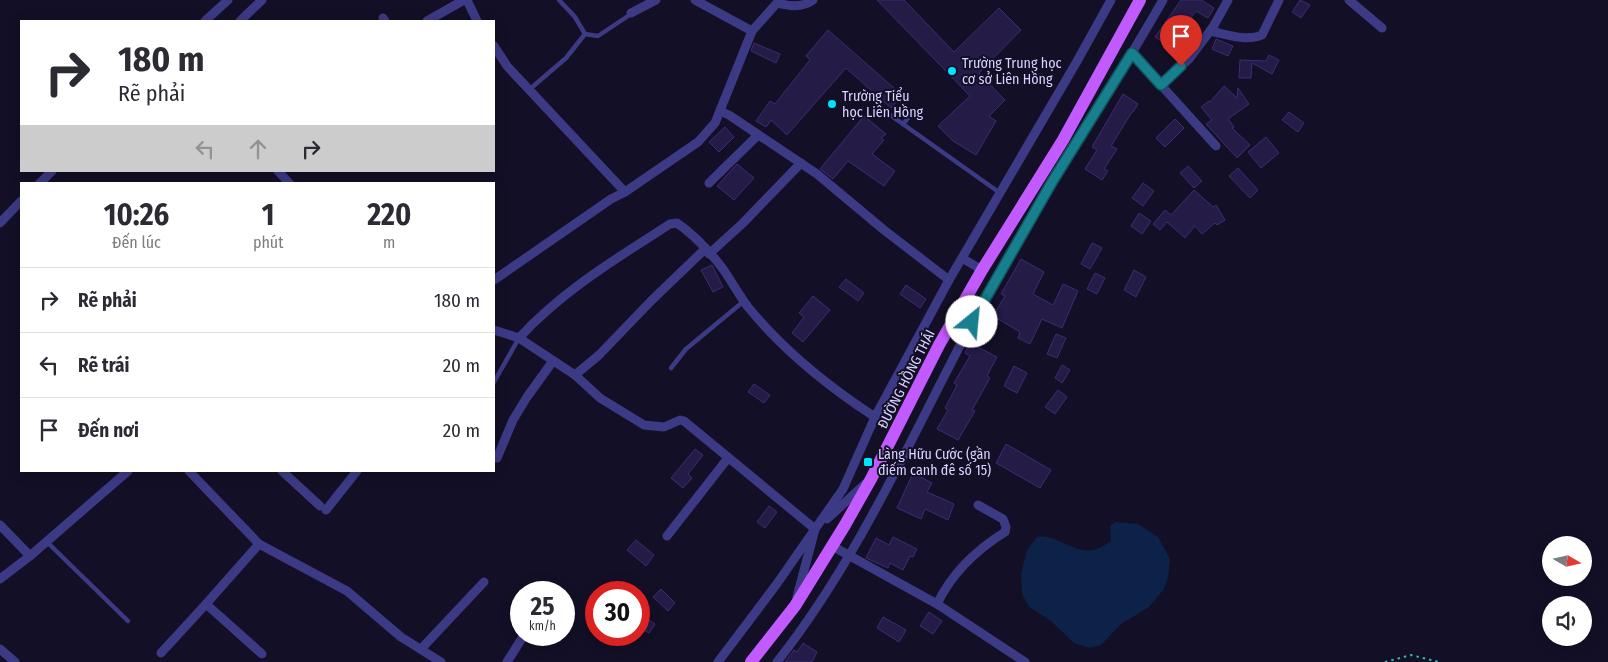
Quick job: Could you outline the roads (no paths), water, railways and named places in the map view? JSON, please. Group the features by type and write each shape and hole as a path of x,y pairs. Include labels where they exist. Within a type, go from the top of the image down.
{"main road":[{"name":"ĐƯỜNG HỒNG THÁI","path":"751,662 795,606 832,546 871,479 939,345 982,270 1063,140 1140,0"}],"street":[{"path":"206,20 228,0"},
{"path":"241,20 262,0"},
{"path":"429,20 465,0 476,20"},
{"path":"632,13 656,0"},
{"path":"695,0 752,31"},
{"path":"495,279 611,199 698,142 715,123 752,31 776,1 789,6 809,3 813,0"},
{"path":"718,662 776,585 843,489 875,417 949,280 1111,0"},
{"path":"1128,20 1133,0"},
{"path":"777,662 850,557 989,292 1052,182 1163,0"},
{"path":"1161,85 1189,59 1210,31 1228,0"},
{"path":"1210,31 1238,37 1257,37 1262,35 1279,0"},
{"path":"1349,0 1382,28"},
{"path":"495,48 507,66 624,192"},
{"path":"1132,53 1216,146"},
{"path":"720,111 729,115 817,174 884,230 949,280"},
{"path":"709,183 758,135"},
{"path":"575,375 599,355 651,301 707,251 743,223 801,163"},
{"path":"41,182 51,172"},
{"path":"279,172 288,182"},
{"path":"0,223 18,205"},
{"path":"519,338 534,321 570,291 670,224 677,223 722,268 744,301 774,336 850,401 875,417"},
{"path":"962,258 982,270"},
{"path":"495,330 519,338 575,375 600,398 633,420 654,427 664,427 680,420 684,421 815,529"},
{"path":"497,458 513,420 526,397 553,361"},
{"path":"667,536 728,458"},
{"path":"0,579 30,556 127,472"},
{"path":"190,472 259,544 347,592 402,637 442,662"},
{"path":"283,472 323,508 356,472"},
{"path":"795,606 815,529 871,479"},
{"path":"937,604 949,583 973,555 1005,532 1006,527 1003,520 978,505"},
{"path":"0,525 30,556"},
{"path":"162,653 259,544"},
{"path":"832,546 937,604 1025,662"},
{"path":"421,649 484,582"},
{"path":"206,604 262,654"},
{"path":"507,662 517,646"},
{"path":"0,649 15,662"}],"lane":[{"path":"559,0 575,17 585,34"},
{"path":"585,34 598,36 632,13"},
{"path":"530,89 566,58 585,34"},
{"path":"886,112 1000,193"},
{"path":"903,124 913,112"},
{"path":"671,368 686,349 744,301"},
{"path":"495,380 519,338"},
{"path":"46,542 128,621"}],"water":[{"path":"1115,522 1138,524 1158,537 1170,559 1168,577 1164,589 1149,607 1121,624 1101,645 1089,648 1074,643 1051,621 1029,607 1022,594 1021,574 1027,550 1037,537 1051,538 1078,549 1093,550 1111,541 1110,526"}],"place":[{"name":"Trường Trung học cơ sở Liên Hồng","path":"952,71"},
{"name":"Trường Tiểu học Liên Hồng","path":"832,104"},
{"name":"Làng Hữu Cước (gần điếm canh đê số 15)","path":"868,462"}]}
